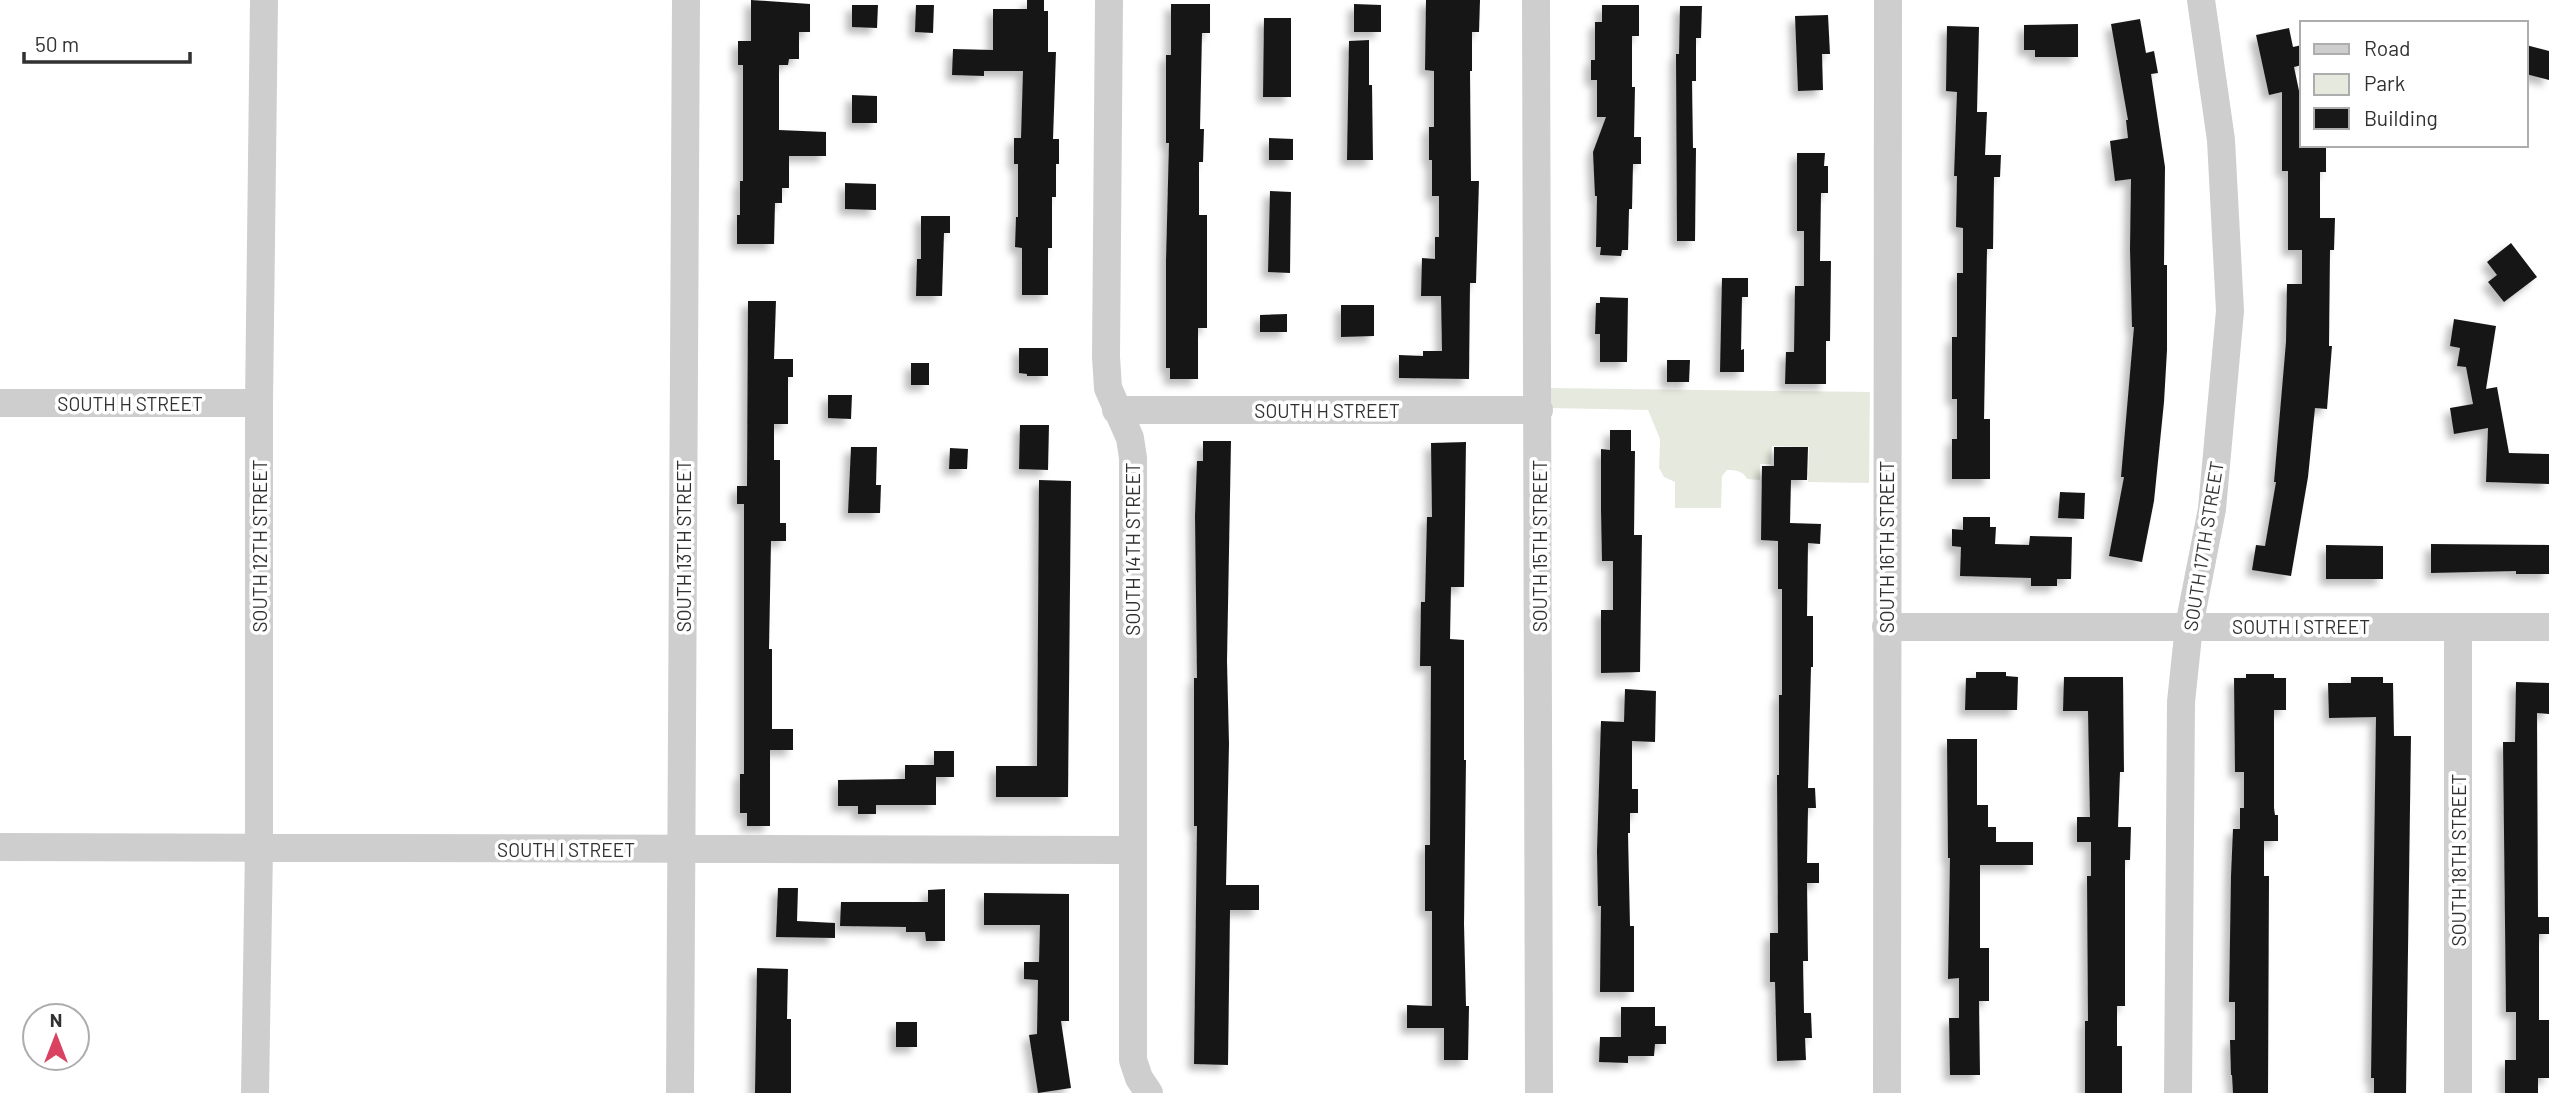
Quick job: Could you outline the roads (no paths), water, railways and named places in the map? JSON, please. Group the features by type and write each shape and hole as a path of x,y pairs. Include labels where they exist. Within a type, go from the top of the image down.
{"street":[{"name":"SOUTH 12TH STREET","path":"256,1093 264,0"},
{"name":"SOUTH 13TH STREET","path":"680,1093 686,0"},
{"name":"SOUTH 14TH STREET","path":"1109,0 1106,357 1108,388 1129,438 1133,458 1133,1060 1139,1078 1149,1093"},
{"name":"SOUTH 15TH STREET","path":"1536,0 1539,1093"},
{"name":"SOUTH 16TH STREET","path":"1887,1093 1888,0"},
{"name":"SOUTH 17TH STREET","path":"2178,1093 2182,702 2189,626 2212,509 2230,311 2221,140 2201,0"},
{"name":"SOUTH H STREET","path":"0,403 259,403"},
{"name":"SOUTH H STREET","path":"1116,410 1538,410"},
{"name":"SOUTH I STREET","path":"1886,627 2549,627"},
{"name":"SOUTH 18TH STREET","path":"2458,628 2458,1093"},
{"name":"SOUTH I STREET","path":"0,847 1132,850"}]}
